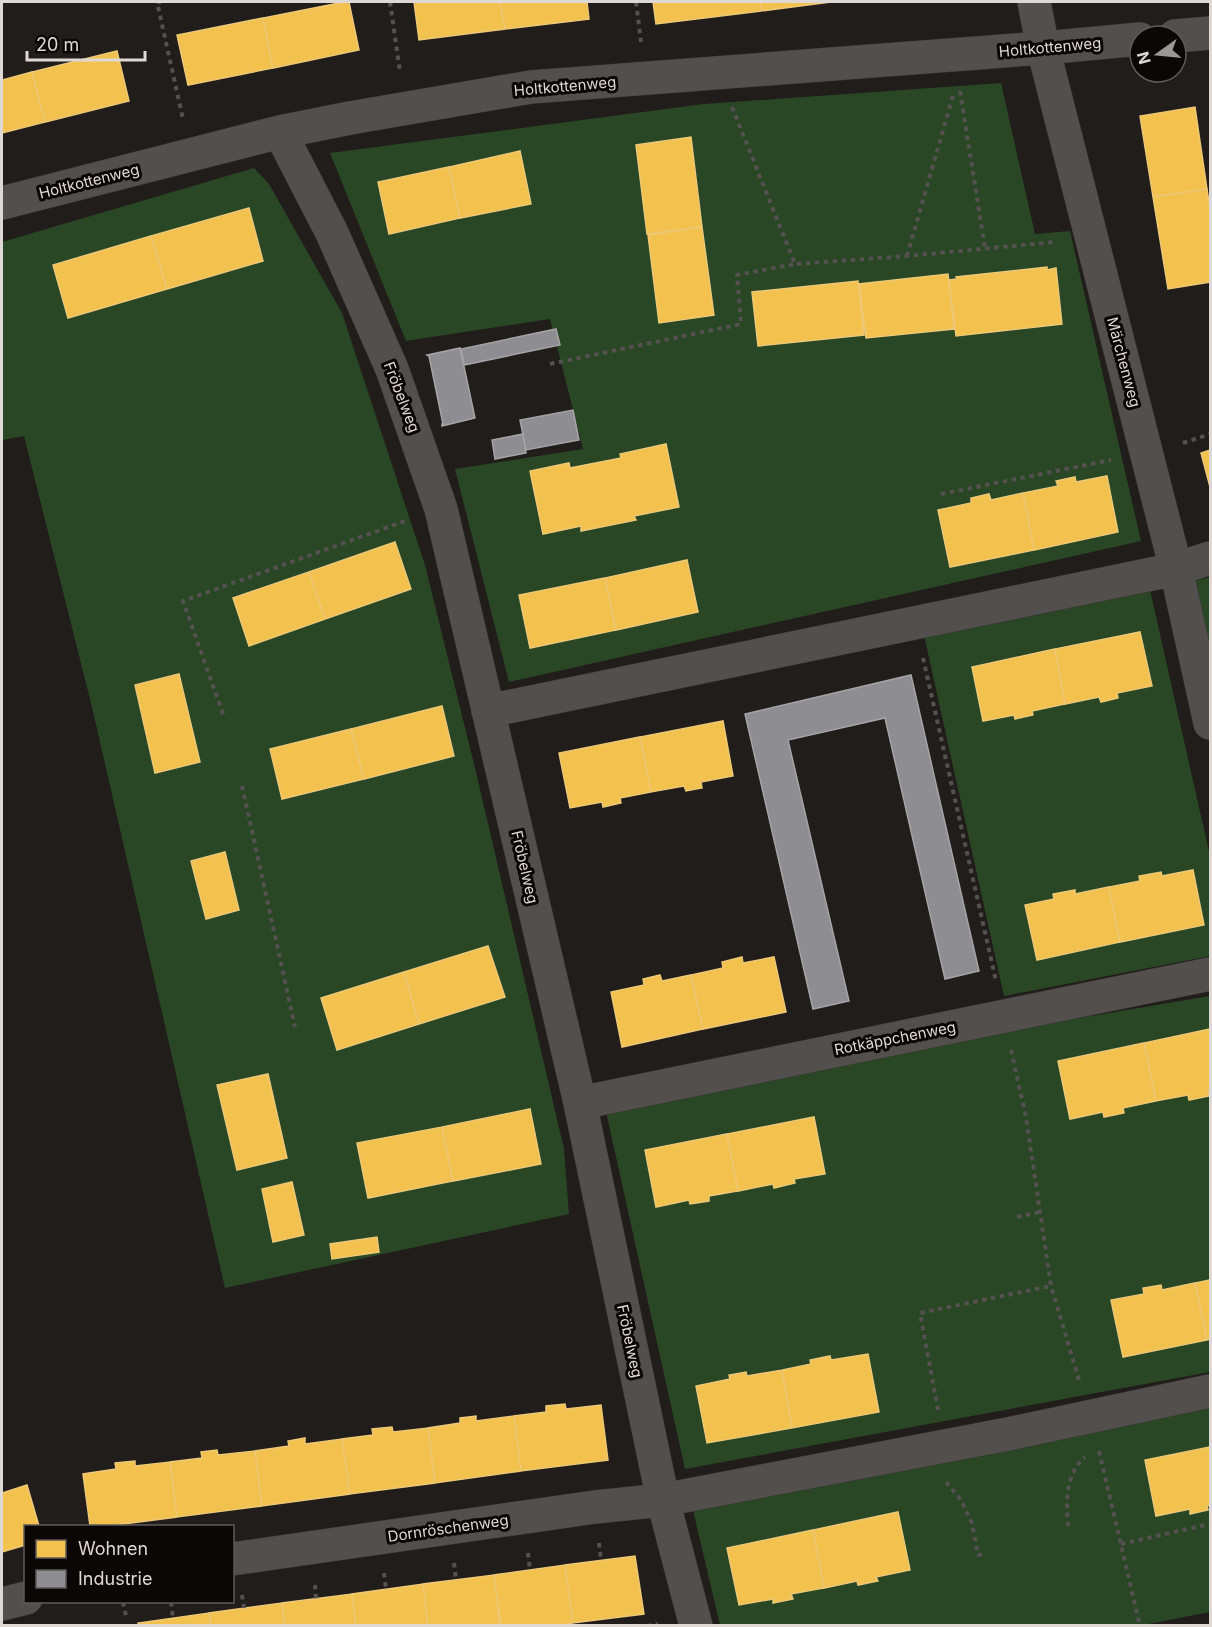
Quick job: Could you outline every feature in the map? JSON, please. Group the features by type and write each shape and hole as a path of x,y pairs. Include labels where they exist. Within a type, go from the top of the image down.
{"street":[{"name":"Märchenweg","path":"1034,2 1042,48 1148,453 1210,723"},
{"path":"1188,35 1210,33"},
{"name":"Holtkottenweg","path":"2,203 280,132 531,87 718,73 956,67 1042,48 1128,40"},
{"name":"Fröbelweg","path":"280,132 332,233 392,369 441,508 580,1103 663,1500 696,1626"},
{"path":"488,711 1176,568 1210,558"},
{"name":"Rotkäppchenweg","path":"580,1103 1210,974"},
{"name":"Dornröschenweg","path":"234,1559 595,1507 663,1500 936,1448 1210,1391"},
{"path":"2,1604 24,1598"}],"path":[{"path":"161,2 157,2 191,155"},
{"path":"390,2 400,69"},
{"path":"956,67 985,248"},
{"path":"907,256 956,67"},
{"path":"718,73 795,264"},
{"path":"550,364 741,324 736,275 795,264 1092,239"},
{"path":"941,494 1148,453 1210,434"},
{"path":"223,714 183,601 441,508"},
{"path":"915,622 1026,1117 1051,1286 1090,1416"},
{"path":"242,786 295,1027"},
{"path":"1017,1217 1041,1212"},
{"path":"985,1554 978,1555 972,1523 961,1500 936,1471 931,1461 936,1448 920,1313 1051,1286"},
{"path":"1068,1526 1066,1504 1070,1479 1082,1460 1098,1447 1140,1626"},
{"path":"1121,1544 1210,1524"},
{"path":"123,1603 126,1616"},
{"path":"171,1603 173,1618"}],"green space":[{"path":"1001,83 1035,234 1070,231 1141,541 509,682 455,469 583,449 550,319 406,341 330,153 704,104"},
{"path":"254,168 269,184 342,313 425,565 564,1149 569,1214 225,1288 92,707 24,436 2,440 2,242"},
{"path":"1210,577 1210,653 1193,581"},
{"path":"1150,590 1210,856 1210,956 1004,996 924,635"},
{"path":"1210,996 1210,1372 685,1469 603,1098"},
{"path":"1210,1405 1210,1612 1138,1626 720,1625 692,1506"}],"building: Wohnen":[{"path":"349,2 359,50 273,68 263,18"},
{"path":"414,2 500,2 505,29 419,40"},
{"path":"500,2 587,2 589,19 505,29"},
{"path":"653,2 760,2 761,11 656,24"},
{"path":"760,2 831,2 761,11"},
{"path":"263,18 273,68 188,85 177,35"},
{"path":"117,51 129,101 45,122 32,72"},
{"path":"32,72 45,122 2,133 2,80"},
{"path":"1195,107 1207,189 1153,197 1140,116"},
{"path":"691,137 702,227 647,234 636,145"},
{"path":"520,151 531,204 460,218 449,167"},
{"path":"449,167 460,218 389,234 378,182"},
{"path":"1207,189 1210,209 1210,282 1168,289 1153,197"},
{"path":"249,208 263,261 167,289 151,236"},
{"path":"702,227 714,315 659,323 648,235"},
{"path":"151,236 167,289 68,318 53,265"},
{"path":"1047,267 1047,270 1056,268 1062,324 956,336 949,280 957,279 956,277"},
{"path":"948,274 954,329 866,338 859,284"},
{"path":"858,281 864,335 758,346 752,292"},
{"path":"666,444 679,507 634,516 636,520 581,531 581,526 543,534 530,471 569,463 570,468 621,458 620,454"},
{"path":"1210,450 1210,487 1201,453"},
{"path":"1107,476 1118,532 1034,550 1023,493 1058,486 1056,481 1075,477 1076,482"},
{"path":"1023,493 1034,550 950,567 938,510 971,503 971,498 989,494 991,500"},
{"path":"395,542 411,589 325,619 309,572"},
{"path":"687,560 698,612 616,630 605,578"},
{"path":"309,572 325,619 249,646 233,598"},
{"path":"605,578 616,630 530,648 519,595"},
{"path":"1140,632 1152,686 1117,693 1118,698 1101,702 1099,697 1065,704 1055,649"},
{"path":"1055,649 1065,704 1032,711 1033,715 1015,719 1014,715 983,721 972,667"},
{"path":"179,674 200,762 155,773 135,685"},
{"path":"442,706 454,756 364,779 351,729"},
{"path":"723,721 733,776 701,782 702,788 686,791 684,786 651,792 640,737"},
{"path":"351,729 364,779 282,799 270,749"},
{"path":"640,737 651,792 620,798 621,803 603,807 602,802 570,808 559,753"},
{"path":"225,852 239,910 206,919 191,861"},
{"path":"1193,870 1204,925 1120,942 1109,887 1140,881 1139,876 1161,872 1162,876"},
{"path":"1109,887 1120,942 1037,960 1025,905 1054,899 1053,894 1075,890 1075,894"},
{"path":"488,946 505,997 419,1024 404,972"},
{"path":"742,957 743,963 774,957 786,1012 703,1029 691,975 723,968 722,962"},
{"path":"404,972 419,1024 337,1050 321,998"},
{"path":"660,975 662,981 691,975 703,1029 622,1047 611,992 644,985 643,979"},
{"path":"1210,1029 1209,1096 1189,1100 1188,1095 1156,1101 1144,1043"},
{"path":"1144,1043 1156,1101 1123,1108 1124,1113 1104,1117 1103,1112 1070,1119 1058,1061"},
{"path":"268,1074 287,1158 237,1170 217,1085"},
{"path":"530,1109 541,1164 453,1181 442,1127"},
{"path":"814,1117 825,1174 794,1179 795,1183 774,1188 773,1184 738,1191 727,1134"},
{"path":"442,1127 453,1181 368,1198 357,1143"},
{"path":"727,1134 738,1191 709,1196 709,1201 690,1204 689,1200 656,1207 645,1150"},
{"path":"292,1182 304,1235 273,1242 262,1189"},
{"path":"377,1237 379,1252 332,1259 330,1244"},
{"path":"1210,1280 1210,1339 1207,1340 1195,1283"},
{"path":"1195,1283 1207,1340 1123,1357 1111,1300 1144,1294 1143,1288 1161,1285 1162,1290"},
{"path":"868,1354 879,1412 792,1428 782,1370 811,1364 810,1360 830,1356 831,1360"},
{"path":"782,1370 792,1428 707,1443 696,1386 730,1379 729,1375 746,1372 747,1376"},
{"path":"565,1404 566,1409 601,1405 608,1460 521,1471 514,1416 546,1412 546,1406"},
{"path":"476,1416 476,1421 514,1416 521,1471 435,1483 428,1428 460,1423 460,1418"},
{"path":"392,1427 393,1432 428,1428 435,1483 350,1494 342,1439 373,1435 372,1429"},
{"path":"305,1438 305,1444 342,1439 350,1494 262,1506 255,1451 289,1446 288,1441"},
{"path":"1210,1447 1210,1505 1207,1506 1208,1510 1190,1514 1190,1509 1156,1516 1145,1460"},
{"path":"217,1450 218,1455 255,1451 262,1506 177,1517 170,1462 202,1458 201,1452"},
{"path":"135,1461 135,1466 170,1462 177,1517 116,1525 90,1525 83,1474 116,1469 115,1463"},
{"path":"27,1485 39,1525 24,1525 24,1546 2,1552 2,1493"},
{"path":"898,1512 910,1570 876,1577 878,1581 858,1585 857,1581 824,1588 813,1530"},
{"path":"813,1530 824,1588 791,1594 793,1599 773,1603 773,1599 739,1605 727,1548"},
{"path":"635,1556 644,1614 573,1623 565,1565"},
{"path":"565,1565 573,1623 557,1626 501,1626 494,1575"},
{"path":"494,1575 500,1626 428,1626 423,1584"},
{"path":"423,1584 428,1626 356,1626 352,1594"},
{"path":"352,1594 356,1626 285,1626 282,1603"},
{"path":"282,1603 285,1626 211,1626 209,1613"},
{"path":"209,1613 211,1626 139,1626 138,1623"}],"building: Industrie":[{"path":"556,329 560,345 464,365 461,349"},
{"path":"460,348 475,418 442,426 427,355"},
{"path":"573,410 579,440 526,450 520,420"},
{"path":"523,434 526,453 495,459 492,440"},
{"path":"911,675 979,971 945,979 885,718 788,740 849,1001 813,1009 745,714"}]}
